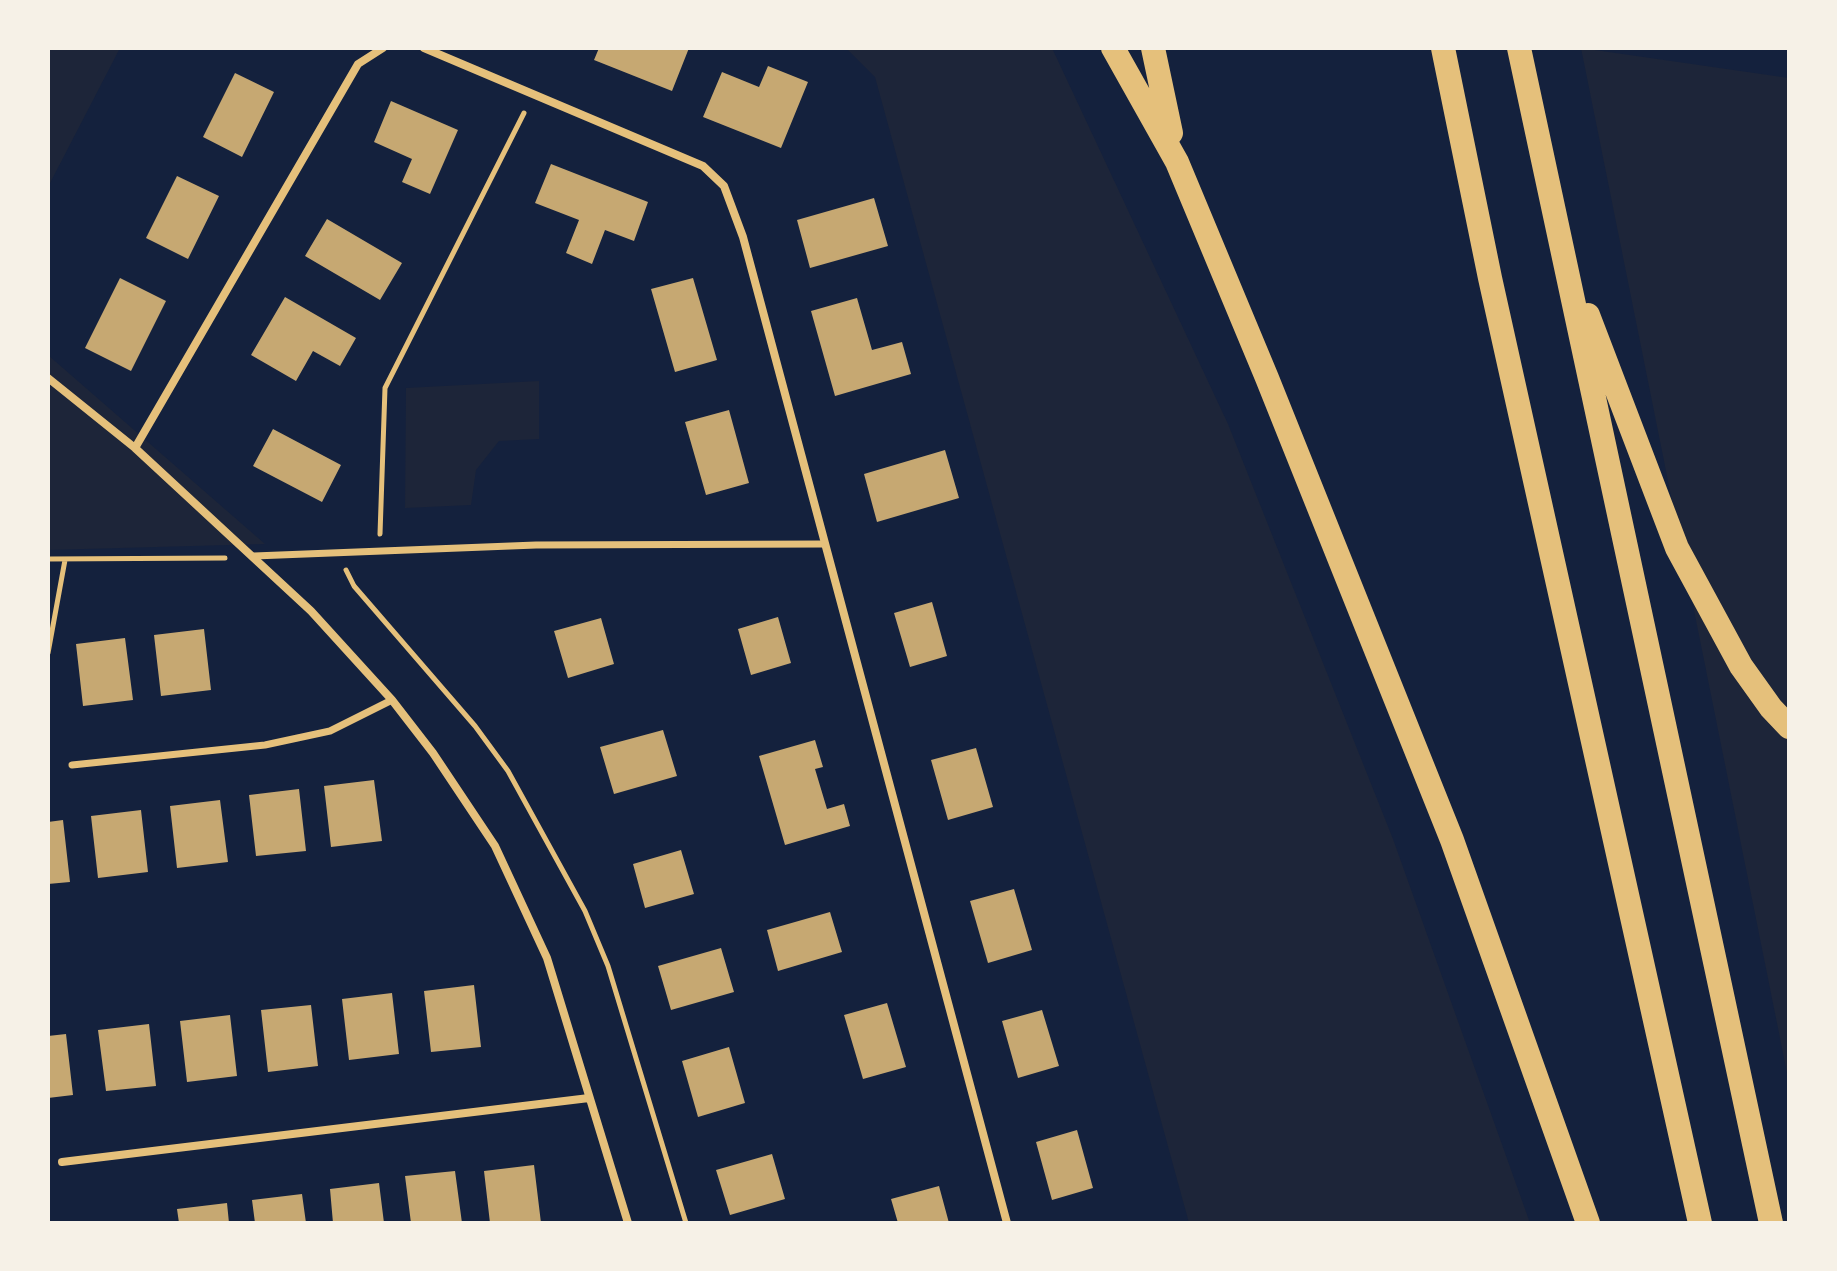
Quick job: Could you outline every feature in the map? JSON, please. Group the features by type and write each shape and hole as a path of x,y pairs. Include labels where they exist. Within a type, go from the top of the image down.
{"highway":[{"path":"1113,48 1177,162 1267,378 1452,840 1588,1223"},
{"path":"1153,48 1177,162"},
{"path":"1443,48 1490,278 1700,1223"},
{"path":"1519,48 1771,1223"},
{"path":"1559,242 1677,548 1741,666 1789,727"}],"street":[{"path":"135,448 358,64 383,48"},
{"path":"424,48 703,166 724,186 743,237 1007,1223"},
{"path":"48,378 135,448 311,611 392,700 433,753 495,846 547,958 628,1223"},
{"path":"254,556 536,545 824,544"},
{"path":"72,765 265,745 330,731 392,700"},
{"path":"62,1162 589,1098"}],"path":[{"path":"380,550 385,388 534,95"},
{"path":"337,551 354,586 475,726 508,771 585,911 608,966 686,1223"},
{"path":"48,559 201,560 254,556"},
{"path":"48,653 65,560"}],"shaded area":[{"path":"48,48 120,48 48,187"},
{"path":"846,48 1052,48 1228,424 1393,839 1530,1223 1189,1223 875,77"},
{"path":"1581,48 1789,78 1789,1083"},
{"path":"48,355 265,544 48,550"},
{"path":"539,381 539,439 499,441 476,470 471,505 405,508 406,388"}],"building":[{"path":"599,48 689,48 672,91 594,60"},
{"path":"768,66 808,82 781,148 703,117 722,72 759,87"},
{"path":"235,73 274,92 242,157 203,137"},
{"path":"391,101 458,130 430,194 402,182 412,159 374,142"},
{"path":"551,164 648,202 634,241 605,230 592,264 566,253 579,220 535,203"},
{"path":"177,176 219,196 188,259 146,238"},
{"path":"874,198 888,246 810,268 797,220"},
{"path":"327,219 402,263 380,300 305,256"},
{"path":"120,278 166,301 131,371 85,348"},
{"path":"693,278 717,360 675,372 651,289"},
{"path":"285,297 356,338 340,366 313,351 296,381 251,355"},
{"path":"857,298 872,350 902,342 911,374 835,396 811,311"},
{"path":"729,410 749,483 706,495 685,422"},
{"path":"273,429 341,465 322,502 253,466"},
{"path":"945,450 959,498 877,522 864,474"},
{"path":"932,602 947,656 910,667 894,613"},
{"path":"778,617 791,663 751,675 738,629"},
{"path":"601,618 614,664 568,678 554,631"},
{"path":"204,629 211,690 161,696 154,635"},
{"path":"125,638 133,700 83,706 76,644"},
{"path":"663,730 677,776 614,794 600,747"},
{"path":"815,740 823,767 815,769 827,809 844,804 850,826 785,845 759,756"},
{"path":"976,748 993,807 948,820 931,760"},
{"path":"374,780 382,841 331,847 324,786"},
{"path":"299,789 306,851 256,856 249,795"},
{"path":"220,800 228,862 177,868 170,806"},
{"path":"141,810 148,872 98,878 91,816"},
{"path":"63,820 70,882 48,884 48,822"},
{"path":"681,850 694,894 645,908 633,864"},
{"path":"1014,889 1032,950 988,963 970,901"},
{"path":"830,912 842,952 778,971 767,930"},
{"path":"721,948 734,992 671,1010 658,966"},
{"path":"474,985 481,1047 431,1052 424,991"},
{"path":"392,993 399,1054 349,1060 342,999"},
{"path":"887,1003 906,1067 863,1079 844,1015"},
{"path":"311,1005 318,1066 268,1072 261,1010"},
{"path":"1042,1010 1059,1066 1018,1078 1002,1021"},
{"path":"230,1015 237,1076 187,1082 180,1021"},
{"path":"149,1024 156,1086 106,1091 98,1030"},
{"path":"66,1034 73,1095 48,1098 48,1036"},
{"path":"729,1047 745,1103 698,1117 682,1061"},
{"path":"1077,1130 1093,1188 1052,1200 1036,1142"},
{"path":"772,1154 785,1199 730,1215 716,1170"},
{"path":"534,1165 541,1223 490,1223 484,1171"},
{"path":"455,1171 462,1223 411,1223 405,1176"},
{"path":"379,1183 384,1223 333,1223 330,1189"},
{"path":"939,1186 949,1223 898,1223 891,1199"},
{"path":"302,1194 306,1223 255,1223 252,1200"},
{"path":"227,1203 229,1223 179,1223 177,1209"}]}
